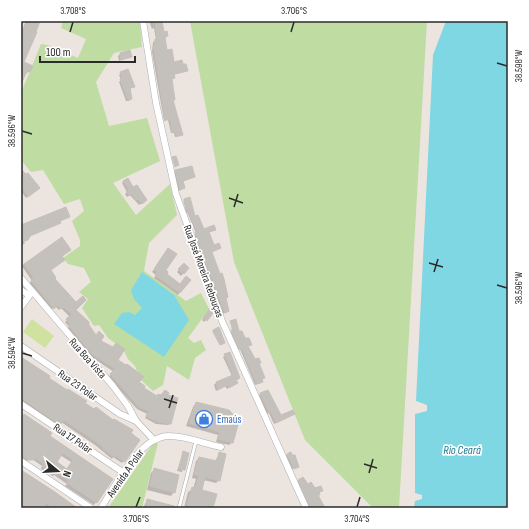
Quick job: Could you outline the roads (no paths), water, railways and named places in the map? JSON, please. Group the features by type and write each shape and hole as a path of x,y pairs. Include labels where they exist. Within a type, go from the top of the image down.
{"street":[{"name":"Rua José Moreira Rebouças","path":"143,21 156,103 176,194 222,321 306,508"},
{"name":"Rua Boa Vista","path":"21,278 30,293 113,386 128,406 136,422 153,439"},
{"path":"21,290 30,293 21,307"},
{"name":"Rua 23 Polar","path":"21,347 120,414 136,422"},
{"name":"Rua 17 Polar","path":"21,404 124,473"},
{"name":"Avenida A Polar","path":"101,508 140,450 153,439 172,436 221,447"},
{"path":"21,461 91,508"}],"lane":[{"path":"179,508 196,441"}],"water":[{"name":"Rio Ceará","path":"446,21 508,21 508,508 414,508 415,501 422,499 422,495 415,493 415,414 427,411 427,405 416,401 433,55"},
{"path":"142,272 174,295 189,320 164,357 114,324 122,313 129,312 135,315 142,308 134,299 131,290"}],"place":[{"name":"Emaús","path":"204,419"}]}
